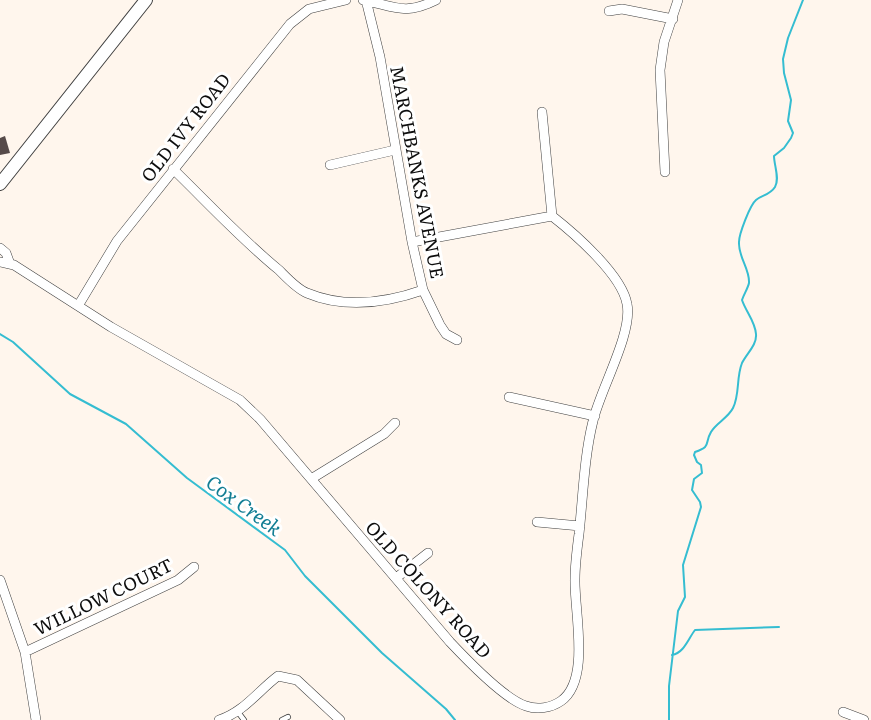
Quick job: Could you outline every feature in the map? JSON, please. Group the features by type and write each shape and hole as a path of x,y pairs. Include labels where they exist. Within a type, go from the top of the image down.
{"street":[{"path":"0,184 146,0"},
{"name":"OLD IVY ROAD","path":"78,306 117,240 290,24 309,9 346,0"},
{"path":"361,0 401,9 416,8 436,0"},
{"name":"MARCHBANKS AVENUE","path":"366,0 380,57 395,150 423,290 440,325 446,333 457,340"},
{"path":"665,172 660,70 664,42 674,19 678,0"},
{"path":"609,11 622,9 674,19"},
{"path":"412,242 552,216 542,112"},
{"path":"330,165 395,150"},
{"path":"173,169 252,248 305,292 351,303 374,303 408,296 423,290"},
{"name":"OLD COLONY ROAD","path":"0,248 6,253 5,263 14,265 78,306 240,400 260,419 450,642 490,681 526,706 545,708 560,702 569,694 577,675 579,645 574,580 580,526 595,416 626,329 627,303 619,283 577,236 552,216"},
{"path":"509,397 595,416"},
{"path":"311,479 384,434 394,423"},
{"path":"537,522 580,526"},
{"path":"396,578 428,552"},
{"name":"WILLOW COURT","path":"25,652 178,580 194,567"},
{"path":"0,580 25,652 36,720"},
{"path":"219,720 241,716 256,693 278,676 297,680 340,720"},
{"path":"843,711 868,720"}],"lane":[{"path":"282,720 288,717"}],"building":[{"path":"5,136 10,153 0,155 0,138"}],"waterway":[{"path":"669,720 669,686 678,611 685,597 683,565 701,507 692,490 694,479 702,473 701,465 694,455 706,446 713,429 733,408 742,363 756,338 754,325 742,300 749,278 740,253 739,238 754,203 775,187 777,176 774,156 784,148 793,133 788,121 791,100 783,59 788,38 803,0"},
{"name":"Cox Creek","path":"0,334 13,342 70,394 126,424 187,478 285,550 305,576 382,653 446,709 455,720"},
{"path":"672,655 683,649 695,630 779,627"}]}
